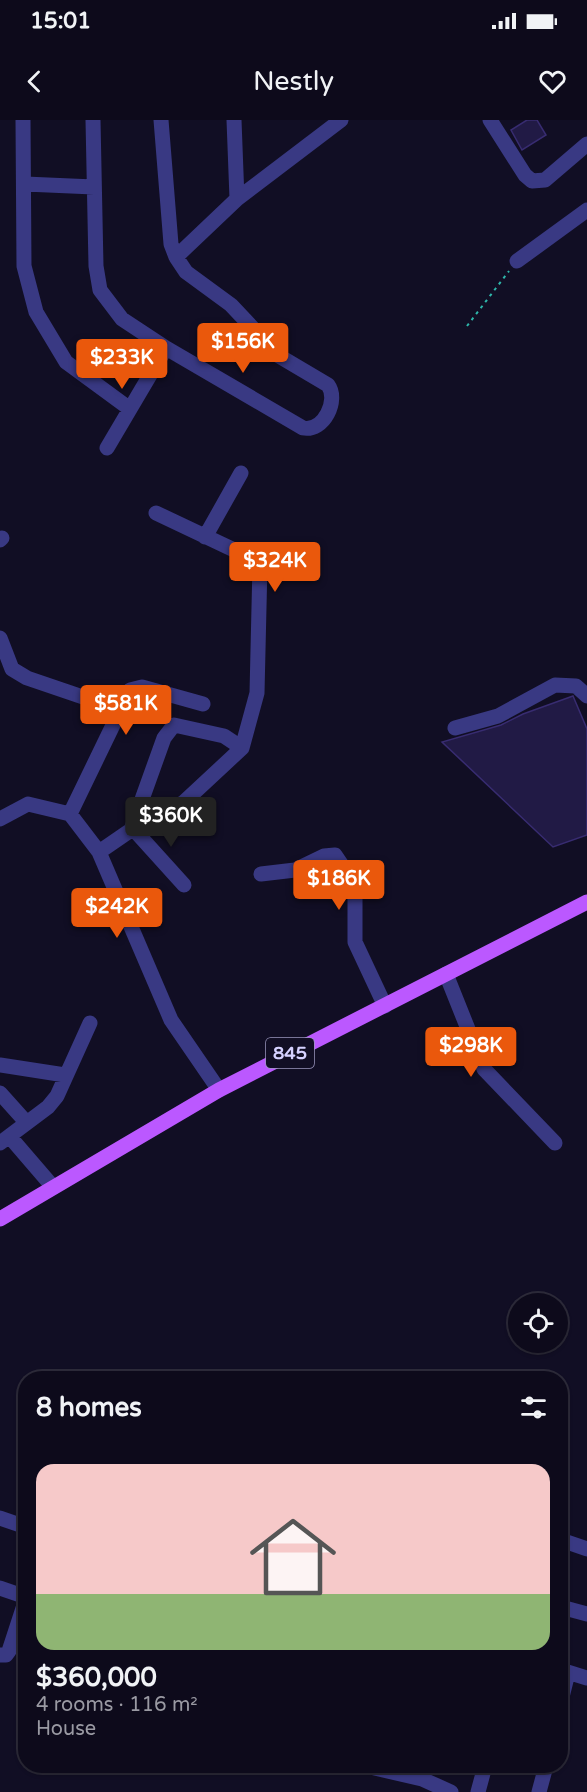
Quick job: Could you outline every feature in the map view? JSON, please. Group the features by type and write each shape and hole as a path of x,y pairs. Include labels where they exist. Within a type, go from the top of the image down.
{"main road":[{"name":"845","path":"0,1219 219,1090 587,902"}],"street":[{"path":"23,120 24,266 36,312 66,362 130,409"},
{"path":"93,120 96,266 100,290 122,319 166,348 309,429 320,425 332,401 332,390 328,385 279,356 231,305 186,272 176,257 171,244 161,120"},
{"path":"234,120 237,199"},
{"path":"176,257 237,199 341,120"},
{"path":"490,120 525,175 532,182 545,180 587,144"},
{"path":"25,184 94,187"},
{"path":"516,261 587,210"},
{"path":"107,448 166,348"},
{"path":"205,537 241,473"},
{"path":"99,852 184,802 242,748 257,693 260,564 156,513"},
{"path":"0,638 12,669 27,678 121,710"},
{"path":"455,728 498,716 555,685 576,686 587,696"},
{"path":"70,814 130,690 142,687 203,704"},
{"path":"134,832 164,738 174,725 224,735 242,748"},
{"path":"0,819 28,804 70,814 99,852 171,1020 219,1090"},
{"path":"134,832 148,842 157,857 184,885"},
{"path":"261,874 295,870 324,856 335,855 350,877 355,898 355,942 385,1006"},
{"path":"446,974 484,1069 555,1143"},
{"path":"53,1186 5,1140 48,1107 57,1096 90,1023"},
{"path":"0,1065 65,1075"},
{"path":"0,1093 26,1122"},
{"path":"0,1518 18,1524"},
{"path":"568,1542 587,1549"},
{"path":"0,1588 18,1595"},
{"path":"568,1608 587,1614"},
{"path":"0,1655 6,1655 9,1651 18,1623"},
{"path":"568,1673 587,1678"},
{"path":"424,1773 450,1792"},
{"path":"478,1792 483,1773"},
{"path":"539,1792 544,1773"}],"path":[{"path":"467,326 516,261"}],"building":[{"path":"527,120 537,120 546,135 522,150 511,130"},
{"path":"573,696 587,729 587,835 553,847 442,742 501,725 523,714"}]}
